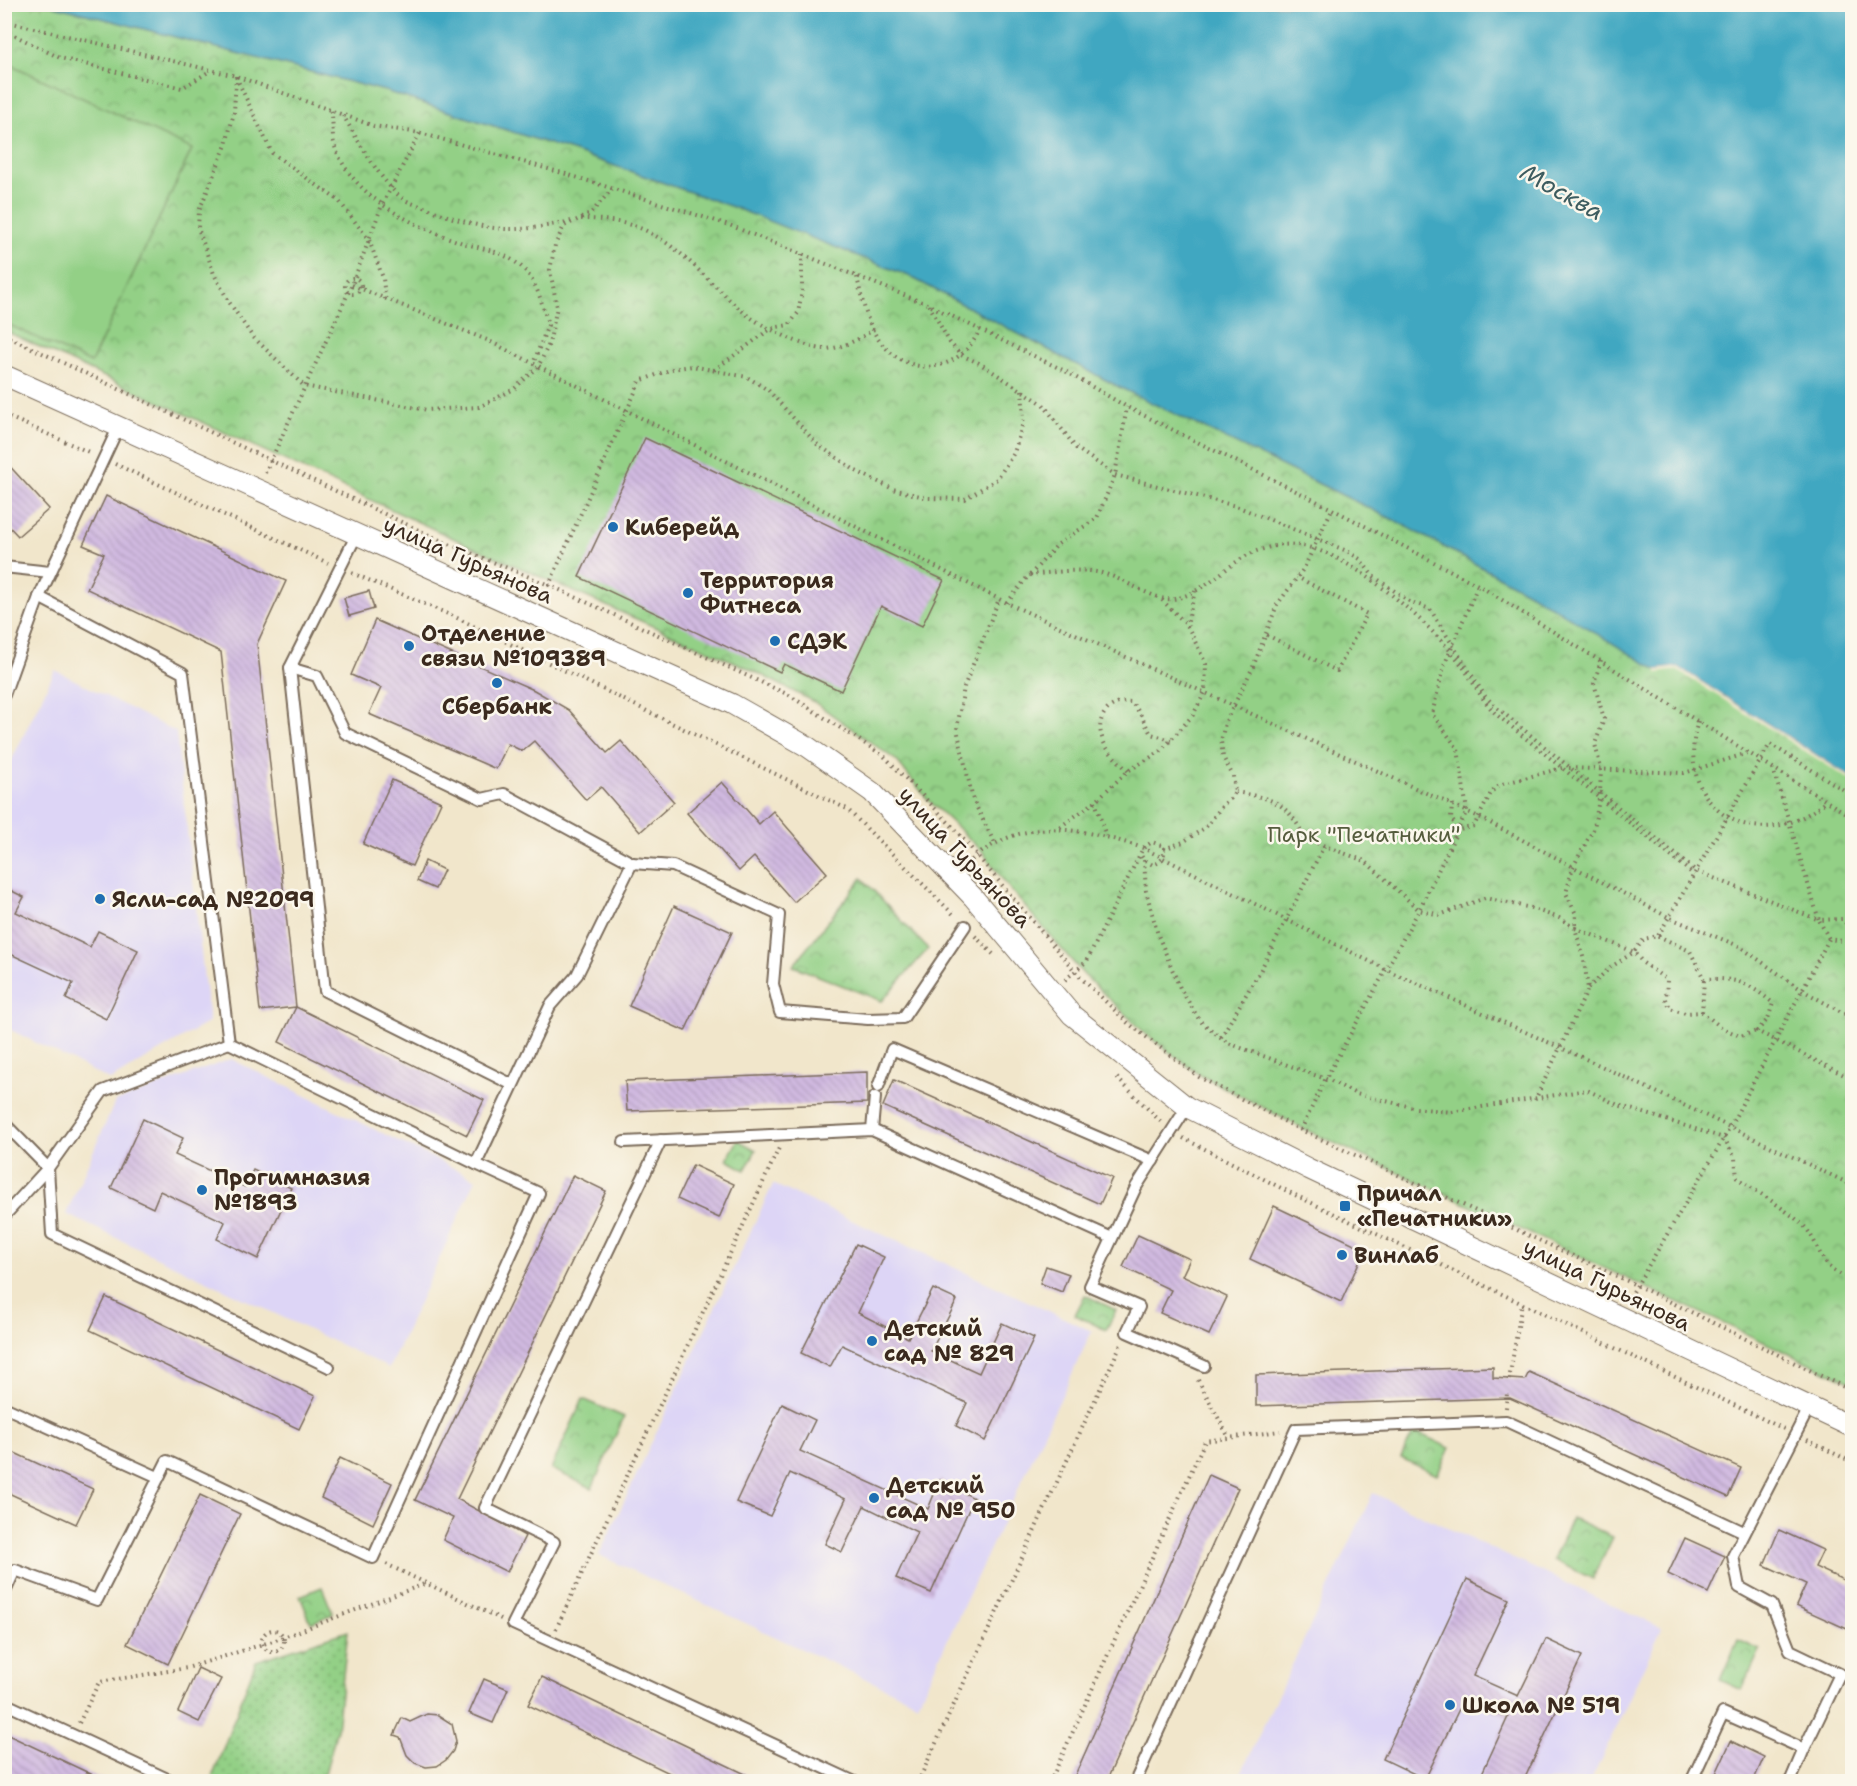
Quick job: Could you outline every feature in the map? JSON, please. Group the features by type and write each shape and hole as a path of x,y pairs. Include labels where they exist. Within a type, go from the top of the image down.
{"street":[{"name":"улица Гурьянова","path":"4,375 732,704 808,747 872,792 973,897 1072,1015 1187,1107 1309,1169 1852,1427"}],"lane":[{"path":"4,694 39,597 118,428"},
{"path":"356,536 290,668 325,991 511,1084"},
{"path":"4,567 50,572"},
{"path":"39,597 183,673 229,1042"},
{"path":"290,668 317,676 345,733 482,799 504,794 632,863 673,866 779,915 773,984 780,1012 868,1019 903,1018 965,926"},
{"path":"476,1164 511,1084 550,1006 577,975 632,863"},
{"path":"4,1216 48,1168 103,1091 229,1042 539,1194 373,1558 167,1461 97,1600 15,1570 4,1594"},
{"path":"872,1130 877,1092 892,1049 1152,1161"},
{"path":"1187,1107 1136,1187 1090,1286 1139,1307 1127,1332 1204,1366"},
{"path":"4,1123 48,1168 52,1234 329,1367"},
{"path":"624,1142 872,1130 1113,1238"},
{"path":"661,1140 485,1508 554,1542 513,1624 855,1782"},
{"path":"4,1407 158,1477"},
{"path":"1790,1782 1840,1674 1790,1650 1772,1605 1739,1587 1733,1556 1809,1408"},
{"path":"1135,1782 1296,1429 1506,1421 1744,1532"},
{"path":"4,1703 174,1782"},
{"path":"1691,1782 1723,1713 1804,1749"}],"path":[{"path":"4,21 236,76 374,126 420,133 612,189 729,225 929,304 1065,371 1127,407 1478,585 1852,817"},
{"path":"4,30 60,58 182,88 211,70"},
{"path":"236,76 272,153 339,201 369,240 382,278 385,299"},
{"path":"236,76 234,112 226,145 199,212 198,228 214,274 229,302 252,336 304,386 427,410 479,407 514,389 538,367 549,344 557,307 550,270 555,245 564,226 590,214 612,189"},
{"path":"331,111 335,146 359,187 383,204 425,227 468,244 493,250 519,264 534,283 548,325 532,364"},
{"path":"343,115 402,198 466,224 501,231 540,228 581,219 609,220 651,232 684,256 747,315 793,340 824,349 862,338 874,329"},
{"path":"257,491 352,285 383,204 420,133"},
{"path":"713,370 772,328 789,325 798,314 802,291 802,254"},
{"path":"856,276 867,319 884,347 903,361 922,366 945,365 972,346 980,330"},
{"path":"348,294 352,296 360,289 360,282 355,277"},
{"path":"348,294 346,283 348,278 355,277"},
{"path":"352,285 487,340 1006,603 1467,811 1670,918 1739,946 1802,990 1852,1018"},
{"path":"929,304 950,343 961,355 979,363 1043,404 1076,448 1115,475 1236,506 1347,551 1360,559 1373,576 1409,601 1430,609 1443,626 1452,646 1485,696 1695,873 1819,920 1842,919 1850,928 1851,943 1829,939"},
{"path":"4,335 444,542 550,583 625,410 640,381 672,369 692,366 747,377 768,390 817,444 856,471 893,489 928,498 965,499 997,479 1014,453 1024,419 1022,390"},
{"path":"1006,603 1058,544 1097,518 1115,475 1127,407"},
{"path":"4,414 339,567 455,617 847,809 996,957"},
{"path":"1164,849 1183,842 1206,827 1234,792 1233,776 1223,757 1221,741 1234,706 1267,635 1277,605 1297,577 1332,509"},
{"path":"1162,600 1175,599 1195,591 1238,559 1260,549 1281,545 1313,548 1348,566 1406,604 1457,659 1484,704 1600,795"},
{"path":"1029,575 1098,572 1134,584 1162,600 1187,625 1206,664 1205,692 1193,715 1172,740 1161,751 1128,771 1095,801 1060,827"},
{"path":"1267,635 1337,671 1367,614 1297,577"},
{"path":"1301,1130 1325,1080 1419,910 1460,830 1467,811 1458,749 1432,714 1452,646 1478,585"},
{"path":"1187,625 1195,591"},
{"path":"994,842 973,800 957,729 964,687 999,599"},
{"path":"1588,989 1584,960 1575,928 1576,914 1566,893 1572,867 1594,828 1600,795 1601,769 1595,744 1604,719 1594,683 1601,660"},
{"path":"1128,771 1102,739 1102,724 1107,708 1114,702 1131,702 1151,734 1172,740"},
{"path":"1698,721 1694,736 1695,771 1700,790 1728,817 1750,826 1769,828 1813,813 1826,801"},
{"path":"1658,936 1770,744 1852,795"},
{"path":"1460,830 1474,826 1492,791 1502,784 1563,768 1695,771 1748,753"},
{"path":"1772,768 1819,920 1829,939"},
{"path":"1234,792 1277,802 1292,813 1306,840 1365,861 1419,910 1440,915 1485,898 1531,908 1559,918 1575,928 1634,952 1643,963 1667,980 1666,999 1670,1008 1684,1013 1702,1012 1722,1028 1740,1036 1757,1031 1768,1019 1773,1003 1749,984 1725,978 1704,979"},
{"path":"1095,801 1106,837"},
{"path":"1452,804 1451,819 1460,830"},
{"path":"982,851 994,842 1012,835 1060,827 1143,848 1387,970 1730,1126 1852,1185"},
{"path":"1053,992 1086,961 1143,848 1152,842 1164,846 1163,858 1153,865 1144,860 1140,854"},
{"path":"1221,1037 1260,971 1324,846"},
{"path":"1144,860 1146,891 1158,935 1180,988 1200,1021 1228,1043 1356,1094 1416,1108 1451,1112 1587,1090 1638,1111 1724,1138 1735,1158 1737,1178 1805,1228 1820,1257 1840,1275 1852,1277"},
{"path":"1535,1100 1588,989 1611,967 1634,952 1644,939 1658,936 1690,951 1697,970 1704,979 1702,1012"},
{"path":"1617,1317 1638,1286 1724,1138 1829,939"},
{"path":"1757,1031 1852,1079"},
{"path":"1112,1073 1171,1132 1852,1462"},
{"path":"550,1641 786,1134"},
{"path":"1324,1140 1638,1286 1852,1392"},
{"path":"1509,1380 1522,1304"},
{"path":"918,1782 1127,1332"},
{"path":"1186,1358 1228,1438"},
{"path":"1050,1782 1205,1441 1296,1429"},
{"path":"373,1558 513,1624"},
{"path":"73,1735 99,1682 187,1668 283,1637 427,1583"},
{"path":"269,1630 276,1630 283,1637 283,1645 275,1651 268,1650 263,1644 262,1638 269,1630"}],"shaded area":[{"name":"Ясли-сад №2099","path":"55,670 176,732 209,1022 110,1080 5,1027 4,776"},
{"path":"231,1059 476,1179 389,1368 66,1214 115,1102"},
{"path":"773,1184 1092,1331 918,1703 599,1555"},
{"name":"Школа № 519","path":"1373,1493 1662,1628 1591,1781 1237,1782"}],"green space":[{"name":"Парк \"Печатники\"","path":"5,5 51,5 385,91 575,152 733,207 909,276 1119,387 1400,523 1529,593 1678,667 1852,778 1852,1383 1302,1128 1200,1075 1148,1036 1084,975 1009,888 982,851 927,799 897,761 814,702 748,668 468,545 5,331"},
{"path":"5,62 192,149 91,363 5,323"},
{"path":"862,878 928,949 882,1001 793,966"},
{"path":"738,1140 756,1150 745,1170 727,1160"},
{"path":"1085,1295 1116,1310 1106,1330 1075,1315"},
{"path":"583,1399 624,1417 592,1488 551,1469"},
{"path":"1414,1431 1450,1448 1437,1475 1401,1458"},
{"path":"1572,1518 1613,1537 1593,1579 1553,1560"},
{"path":"322,1587 333,1614 311,1623 300,1596"},
{"path":"348,1631 337,1729 323,1781 211,1781 256,1661"},
{"path":"1738,1640 1760,1650 1742,1690 1720,1680"}],"water":[{"name":"Москва","path":"51,5 1852,5 1852,778 1678,667 1657,670 1529,593 1400,523 1119,387 909,276 733,207 575,152 385,91"}],"pier":[{"path":"1678,667 1852,778 1852,781 1677,670 1657,673 1657,670"}],"building":[{"path":"645,438 944,580 922,626 881,606 841,691 784,664 780,672 579,577"},
{"path":"4,460 49,509 18,536 4,521"},
{"path":"106,496 286,581 257,644 296,1007 260,1011 221,652 87,589 104,554 83,545"},
{"path":"369,591 374,609 349,616 344,598"},
{"path":"375,620 534,690 569,710 607,753 621,741 674,802 640,832 601,787 586,800 534,741 522,751 508,744 496,769 369,714 381,688 351,675"},
{"path":"392,780 441,802 412,866 363,844"},
{"path":"722,782 759,824 773,811 827,873 794,902 754,857 739,871 687,813"},
{"path":"425,861 444,870 435,889 417,881"},
{"path":"4,887 24,897 16,912 90,947 98,931 138,950 106,1019 66,999 73,983 4,951"},
{"path":"674,906 732,932 685,1031 629,1006"},
{"path":"296,1007 484,1100 467,1135 279,1042"},
{"path":"867,1072 867,1103 627,1111 625,1081"},
{"path":"894,1080 1112,1178 1100,1204 883,1106"},
{"name":"Прогимназия №1893","path":"143,1119 183,1138 175,1155 245,1187 253,1170 291,1188 258,1259 217,1239 225,1222 160,1191 153,1208 111,1188"},
{"path":"693,1165 734,1184 719,1218 677,1199"},
{"path":"573,1175 606,1191 457,1499 525,1536 507,1572 443,1540 453,1518 415,1500"},
{"path":"1274,1206 1365,1249 1341,1302 1250,1259"},
{"path":"1138,1235 1190,1259 1182,1276 1227,1297 1209,1335 1160,1313 1171,1290 1123,1267"},
{"name":"Детский сад № 829","path":"856,1244 884,1257 858,1313 908,1338 933,1289 957,1300 931,1351 979,1373 1002,1323 1034,1338 985,1441 956,1426 967,1403 842,1345 830,1367 801,1353"},
{"path":"1046,1266 1069,1274 1062,1292 1040,1283"},
{"path":"106,1297 315,1396 299,1429 90,1330"},
{"path":"1493,1367 1493,1378 1525,1380 1529,1372 1741,1468 1728,1497 1510,1398 1256,1406 1256,1375"},
{"name":"Детский сад № 950","path":"782,1404 815,1420 800,1451 928,1509 940,1480 974,1498 931,1593 896,1578 917,1532 864,1506 842,1552 825,1544 846,1499 790,1473 770,1516 736,1502"},
{"path":"4,1448 93,1489 76,1524 4,1491"},
{"path":"340,1458 392,1483 373,1524 321,1498"},
{"path":"1209,1475 1238,1488 1106,1782 1072,1782"},
{"path":"200,1495 240,1514 168,1664 127,1644"},
{"path":"1779,1530 1823,1550 1815,1567 1852,1584 1852,1618 1847,1629 1796,1606 1806,1584 1764,1565"},
{"path":"1685,1538 1725,1556 1708,1593 1668,1574"},
{"path":"1467,1579 1509,1599 1473,1676 1518,1696 1546,1639 1582,1656 1523,1782 1478,1782 1508,1717 1464,1699 1425,1779 1383,1759"},
{"path":"198,1668 221,1679 199,1722 178,1712"},
{"path":"542,1677 762,1782 688,1782 528,1705"},
{"path":"484,1679 508,1689 493,1723 469,1713"},
{"path":"427,1714 438,1715 452,1724 456,1741 453,1751 446,1760 437,1766 426,1767 415,1763 407,1755 400,1737 394,1735 402,1718 410,1722"},
{"path":"4,1733 108,1782 14,1782 4,1777"},
{"path":"1731,1741 1764,1757 1753,1782 1712,1782"}],"place":[{"name":"Киберейд","path":"613,527"},
{"name":"Территория Фитнеса","path":"688,593"},
{"name":"СДЭК","path":"775,641"},
{"name":"Отделение связи №109389","path":"409,646"},
{"name":"Сбербанк","path":"497,683"},
{"name":"Ясли-сад №2099","path":"100,899"},
{"name":"Прогимназия №1893","path":"202,1190"},
{"name":"Причал «Печатники»","path":"1345,1206"},
{"name":"Винлаб","path":"1342,1255"},
{"name":"Детский сад № 829","path":"872,1341"},
{"name":"Детский сад № 950","path":"874,1498"},
{"name":"Школа № 519","path":"1450,1705"}]}
